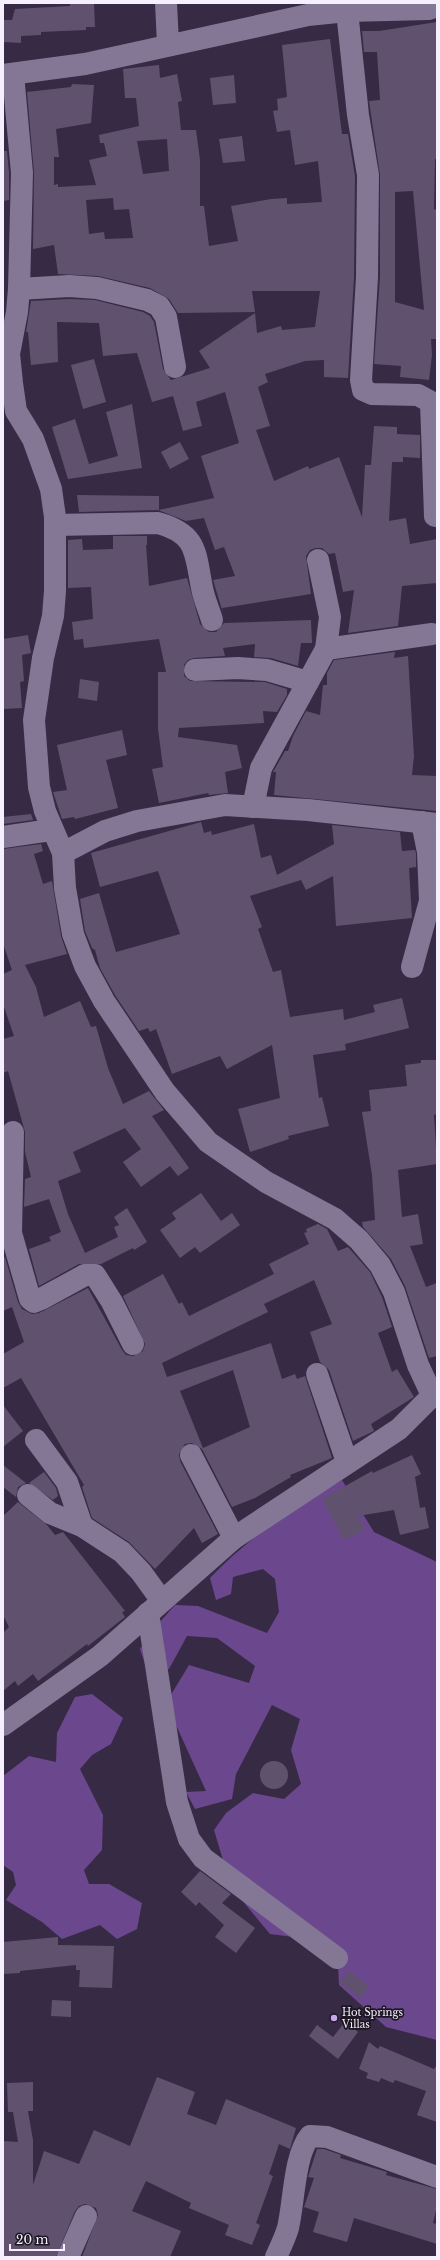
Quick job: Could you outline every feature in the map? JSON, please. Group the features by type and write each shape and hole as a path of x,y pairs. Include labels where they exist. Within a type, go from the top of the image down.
{"street":[{"path":"166,3 168,44"},
{"path":"3,1725 100,1656 234,1538 282,1508 347,1462 400,1429 434,1393 418,1365 394,1292 380,1265 359,1240 335,1219 266,1182 208,1142 165,1092 104,1001 85,966 73,934 65,888 62,853 51,830 40,787 34,720 43,658 53,616 55,591 55,525 51,489 33,439 16,411 6,363 17,312 19,289 22,173 8,74 85,64 168,44 308,15 432,6"},
{"path":"347,11 358,115 368,175 361,380 364,390 372,394 418,395 430,402 435,516"},
{"path":"19,289 69,286 97,288 147,300 159,306 168,323 174,367"},
{"path":"55,525 158,523 175,528 186,537 198,555 202,588 212,620"},
{"path":"254,807 261,768 326,649 330,617 318,560"},
{"path":"326,649 432,634"},
{"path":"195,670 238,668 267,670 308,682"},
{"path":"62,853 105,831 137,821 225,805 429,823 428,852 430,902 412,967"},
{"path":"3,837 51,830"},
{"path":"13,1132 7,1233 30,1299 34,1302 42,1300 85,1275 95,1275 112,1302 132,1344"},
{"path":"317,1374 347,1462"},
{"path":"36,1440 67,1482 82,1526"},
{"path":"190,1455 234,1538"},
{"path":"28,1495 50,1513 82,1526 122,1552 141,1572 155,1607 177,1802 189,1839 203,1858 337,1958"},
{"path":"276,2257 288,2230 299,2159 304,2143 310,2136 327,2137 437,2177"},
{"path":"68,2257 86,2216"}],"shaded area":[{"path":"342,1480 374,1532 437,1562 437,2040 386,2027 339,1985 338,1965 309,1939 270,1934 231,1887 214,1830 226,1813 253,1793 284,1799 301,1784 291,1750 300,1719 272,1705 236,1774 232,1799 195,1809 186,1792 206,1791 166,1703 189,1665 249,1683 255,1666 217,1638 187,1636 169,1669 148,1673 140,1649 150,1633 175,1605 198,1606 267,1633 279,1612 275,1579 263,1569 233,1577 231,1594 216,1600 210,1578 256,1536 307,1501"},
{"path":"92,1694 123,1718 111,1744 92,1755 80,1769 103,1815 102,1850 84,1870 89,1884 109,1884 142,1903 137,1929 117,1939 100,1925 62,1939 42,1922 6,1900 16,1885 13,1872 3,1865 3,1776 29,1756 56,1762 57,1733 75,1697"}],"building":[{"path":"70,3 94,3 95,27 86,27 86,30 41,32 41,35 21,36 21,43 3,42 3,20 12,20 15,9 70,6"},
{"path":"437,22 437,159 435,159 434,209 437,210 437,339 431,339 432,355 429,380 400,377 401,366 374,364 380,277 380,175 369,101 380,100 377,52 364,52 362,31 379,31","holes":["413,191 424,310 395,302 395,192"]},
{"path":"330,39 342,134 348,134 355,176 354,277 348,378 324,377 324,360 305,361 265,374 268,382 258,387 270,426 256,430 274,481 308,466 309,469 339,457 362,517 365,465 371,465 374,426 397,427 397,434 420,435 420,458 403,457 403,462 392,462 389,521 406,518 410,544 437,539 437,583 402,586 398,626 348,633 354,590 343,592 335,553 329,554 322,548 310,550 306,556 311,594 222,608 223,613 213,580 235,576 224,547 215,550 204,518 186,521 158,510 79,512 77,495 159,496 159,510 214,498 201,456 239,443 225,392 196,402 202,426 183,431 173,396 152,402 137,353 103,356 99,323 57,322 58,362 31,365 28,332 26,332 31,301 69,299 95,300 143,312 150,316 154,322 163,369 171,380 210,368 199,351 255,313 257,333 281,326 282,330 315,327 320,291 252,291 255,312 178,313 169,299 150,288 98,276 58,274 54,245 33,249 34,173 27,92 71,87 72,84 94,85 91,123 56,129 59,157 54,157 54,185 58,184 58,187 96,185 89,160 107,156 104,143 100,143 99,135 139,126 136,98 125,98 123,69 159,65 160,78 177,74 182,101 178,102 181,130 196,130 200,160 200,206 204,206 209,246 238,241 231,206 271,199 287,198 287,204 322,202 318,161 295,165 290,130 277,132 273,111 278,110 277,99 287,97 282,45","holes":["167,139 169,171 143,174 137,141","113,198 114,210 129,209 133,238 105,239 104,232 89,234 86,200"]},
{"path":"234,75 236,103 213,105 210,78"},
{"path":"242,136 245,161 223,163 219,139"},
{"path":"3,151 7,151 9,200 3,201"},
{"path":"94,359 106,402 83,409 71,365"},
{"path":"132,404 142,468 68,479 52,427 75,419 89,464 118,456 106,412"},
{"path":"180,442 189,459 170,469 161,452"},
{"path":"113,536 147,536 146,545 149,586 187,578 200,624 209,632 216,632 224,623 311,620 312,643 301,643 298,666 271,658 254,657 255,644 223,648 225,656 194,658 188,660 184,665 184,676 190,681 265,682 287,689 287,695 277,712 263,711 264,723 179,728 178,737 237,745 242,768 225,772 228,793 209,795 208,793 159,803 152,769 163,767 158,729 158,672 166,672 159,639 84,648 83,639 74,640 72,622 93,619 91,587 68,588 68,540 82,539 83,550 113,549"},
{"path":"28,635 31,653 22,655 24,681 20,682 22,708 3,709 3,639"},
{"path":"395,652 394,658 408,656 414,756 412,775 437,776 437,811 274,795 276,772 273,772 285,751 288,751 293,736 306,711 320,715 323,685 327,685 327,673 334,660"},
{"path":"80,679 99,682 97,701 78,698"},
{"path":"122,730 127,755 106,760 118,808 75,819 74,817 62,819 53,792 67,790 57,745"},
{"path":"31,814 33,820 3,824 3,817"},
{"path":"201,822 204,833 211,831 212,835 254,824 261,858 271,855 277,875 334,844 332,825 400,832 402,851 415,850 416,853 416,867 409,868 412,918 336,926 333,876 306,890 301,880 250,896 262,927 258,929 273,972 281,970 290,1017 343,1009 344,1020 375,1012 373,1005 402,998 409,1028 345,1044 346,1050 313,1055 319,1098 322,1097 329,1126 288,1136 289,1139 250,1152 238,1109 280,1098 272,1045 227,1069 220,1056 172,1074 156,1029 150,1032 148,1028 139,1031 115,995 100,968 95,950 92,948 85,931 80,899 99,893 116,952 180,934 158,871 100,887 91,853"},
{"path":"41,844 43,851 34,854 43,884 52,881 61,936 67,954 25,965 36,987 44,1017 80,1001 91,1027 96,1026 108,1068 123,1104 149,1091 164,1110 152,1116 189,1168 178,1176 170,1166 141,1187 123,1162 141,1149 125,1128 73,1152 81,1172 58,1181 68,1214 85,1253 118,1237 114,1227 119,1225 114,1217 127,1208 147,1242 134,1250 133,1248 101,1264 79,1264 39,1286 29,1249 51,1241 49,1237 61,1232 49,1199 24,1207 25,1179 31,1177 25,1152 25,1132 8,1071 3,1073 3,1039 14,1036 3,1004 3,974 12,970 3,943 3,849"},
{"path":"421,1060 437,1060 437,1114 434,1115 437,1164 398,1170 402,1217 418,1214 423,1244 410,1246 426,1287 437,1283 437,1356 429,1358 405,1286 391,1259 363,1227 362,1222 375,1220 372,1175 362,1112 371,1111 369,1090 407,1086 405,1065 421,1063"},
{"path":"201,1193 221,1221 232,1213 240,1225 200,1253 195,1247 180,1258 160,1230 176,1219 172,1213"},
{"path":"318,1224 327,1229 338,1251 348,1247 370,1272 382,1297 392,1327 378,1333 392,1372 397,1369 414,1397 371,1424 374,1431 353,1441 329,1370 320,1362 310,1332 332,1324 314,1280 264,1304 268,1312 162,1363 167,1377 271,1343 282,1379 295,1374 297,1379 305,1376 332,1458 290,1475 291,1477 255,1498 232,1507 202,1449 192,1443 185,1444 179,1454 180,1461 218,1534 202,1543 194,1528 155,1569 129,1542 92,1518 82,1487 84,1485 21,1378 3,1388 3,1354 24,1342 12,1307 3,1311 3,1258 5,1257 18,1302 22,1309 32,1314 39,1313 88,1288 122,1350 126,1355 133,1356 143,1351 145,1344 123,1296 163,1274 179,1304 182,1302 189,1316 274,1274 269,1264 309,1244 304,1233 307,1232 306,1229","holes":["233,1370 250,1427 203,1448 180,1391"]},
{"path":"3,1405 23,1431 3,1447"},
{"path":"412,1455 421,1474 415,1477 420,1508 425,1507 429,1528 400,1535 394,1510 358,1516 365,1530 344,1540 322,1499 372,1471 373,1473"},
{"path":"3,1465 26,1483 18,1487 16,1497 3,1487"},
{"path":"44,1472 56,1488 58,1496 53,1500 29,1483"},
{"path":"18,1502 47,1525 55,1535 63,1532 125,1611 122,1612 125,1617 88,1646 87,1644 38,1681 33,1674 18,1686 15,1681 3,1691 3,1633 9,1627 3,1615 3,1516"},
{"path":"274,1761 284,1765 288,1775 284,1785 274,1789 264,1785 260,1775 264,1765"},
{"path":"200,1871 231,1894 222,1903 255,1928 236,1953 215,1937 224,1925 199,1902 196,1906 181,1892"},
{"path":"58,1937 58,1945 114,1946 112,1988 79,1987 80,1970 76,1970 76,1965 3,1974 3,1942"},
{"path":"349,1971 369,1986 361,1998 340,1983"},
{"path":"52,2000 71,2001 71,2017 51,2016"},
{"path":"345,2022 358,2032 338,2059 309,2036 317,2025 333,2037"},
{"path":"369,2042 378,2049 380,2046 434,2069 437,2065 437,2122 417,2115 426,2091 395,2080 393,2083 381,2078 379,2082 366,2078 368,2073 359,2069"},
{"path":"157,2077 195,2092 187,2114 216,2125 226,2099 296,2128 290,2149 279,2144 269,2174 273,2176 256,2223 260,2225 252,2245 225,2235 229,2225 189,2208 191,2203 146,2181 132,2211 181,2231 170,2257 82,2257 98,2215 96,2208 85,2204 79,2206 75,2211 56,2257 3,2257 3,2141 18,2142 13,2112 8,2112 7,2083 33,2082 33,2111 28,2111 33,2140 33,2185 44,2151 79,2164 94,2130 130,2146"},
{"path":"317,2149 324,2149 341,2155 340,2158 387,2172 386,2175 437,2189 437,2206 433,2223 437,2224 437,2244 354,2218 347,2242 313,2232 319,2212 304,2207 314,2178 308,2177"}],"place":[{"name":"Hot Springs Villas","path":"334,2018"}]}
